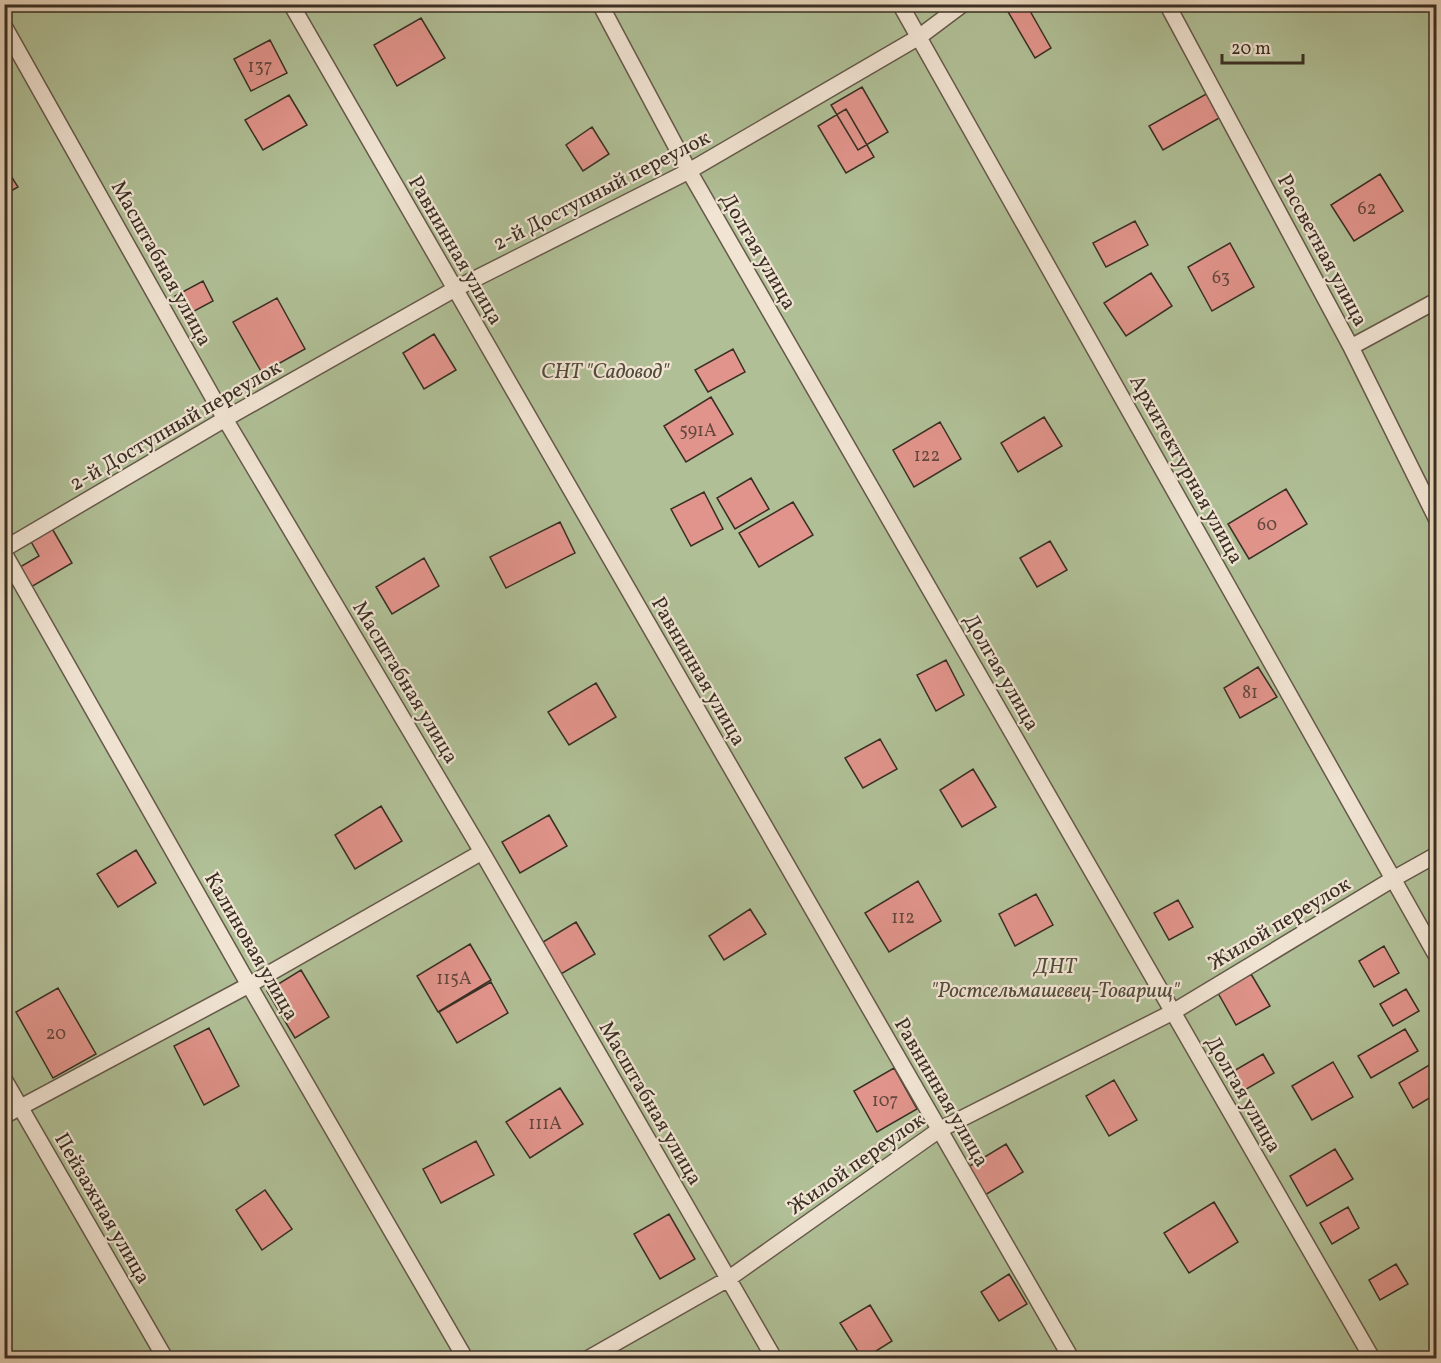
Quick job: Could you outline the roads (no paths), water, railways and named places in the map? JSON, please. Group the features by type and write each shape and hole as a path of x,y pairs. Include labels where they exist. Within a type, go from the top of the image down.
{"lane":[{"name":"Равнинная улица","path":"291,4 1071,1359"},
{"name":"Долгая улица","path":"600,4 689,171 1372,1359"},
{"name":"Архитектурная улица","path":"900,4 1437,955"},
{"name":"2-й Доступный переулок","path":"4,551 225,419 455,289 689,171 919,37 963,4"},
{"name":"Рассветная улица","path":"1167,4 1352,346 1437,518"},
{"name":"Масштабная улица","path":"4,27 225,419 482,852 774,1359"},
{"path":"1352,346 1437,301"},
{"name":"Калиновая улица","path":"4,551 249,985 465,1359"},
{"path":"4,1116 249,985 482,852"},
{"name":"Жилой переулок","path":"589,1359 728,1279 939,1130 1173,1012 1393,879 1437,855"},
{"name":"Пейзажная улица","path":"4,1079 165,1359"}],"park label":[{"name":"СНТ \"Садовод\"","path":"605,371"},
{"name":"ДНТ \"Ростсельмашевец-Товарищ\"","path":"1055,978"}]}
